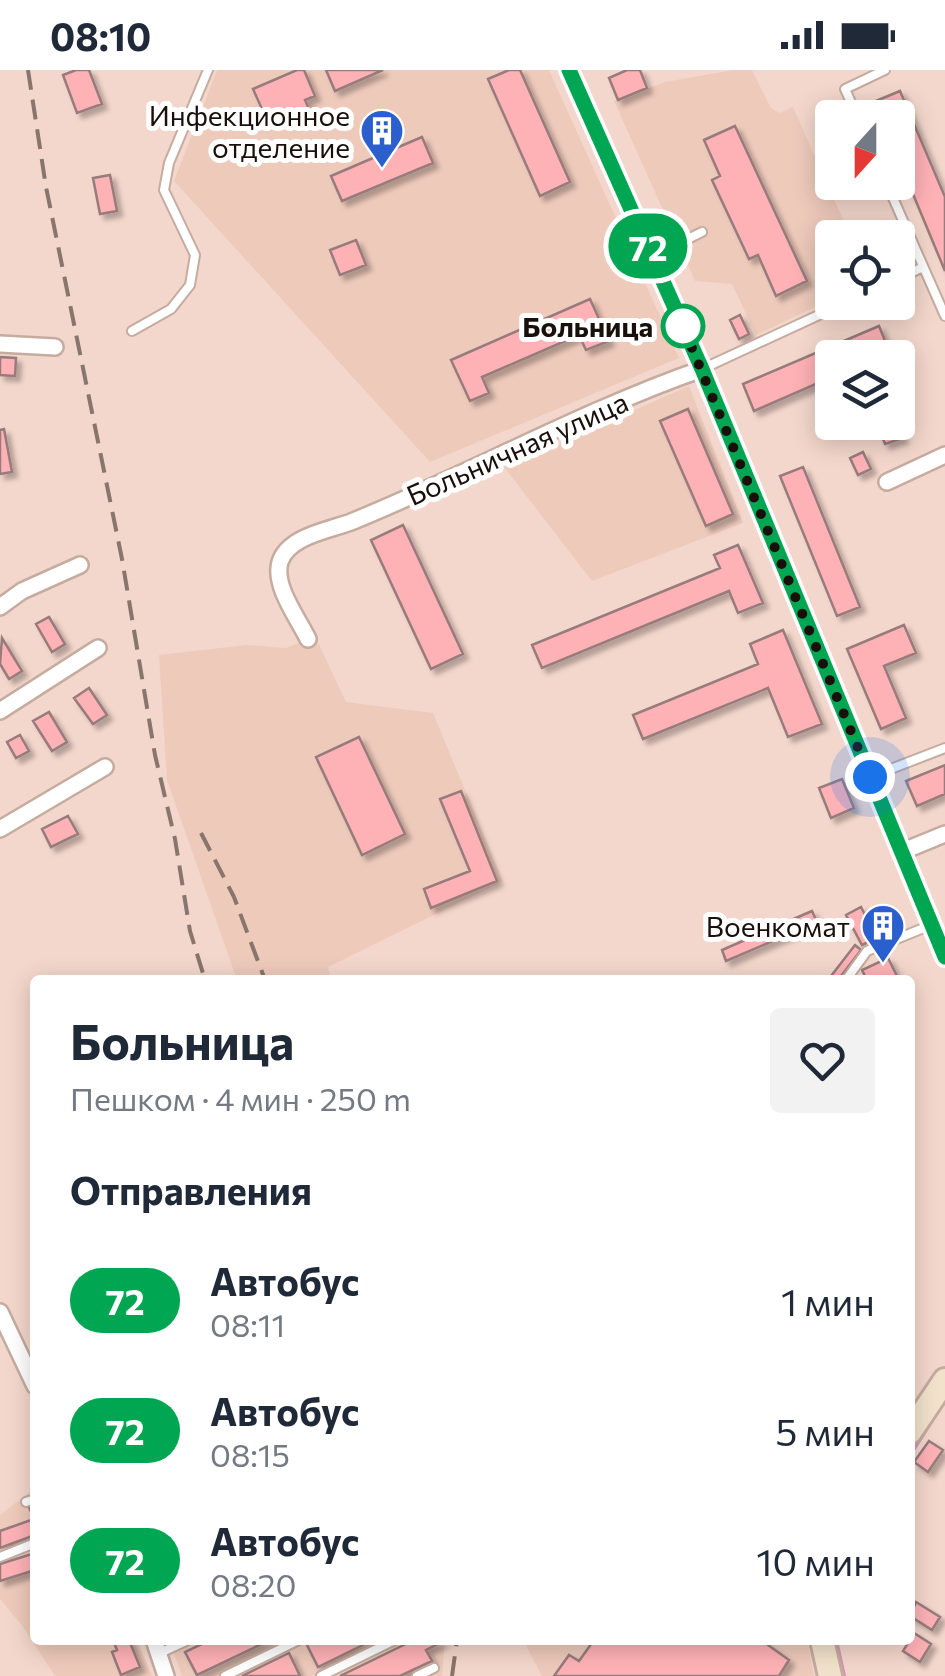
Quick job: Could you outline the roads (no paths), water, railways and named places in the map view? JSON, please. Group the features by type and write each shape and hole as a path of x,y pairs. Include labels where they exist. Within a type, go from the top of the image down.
{"street":[{"path":"569,70 702,369 943,948"},
{"path":"0,344 56,347"},
{"name":"Больничная улица","path":"308,639 279,579 280,560 290,546 654,386 702,369"},
{"path":"888,482 945,454"},
{"path":"0,607 22,592 80,566"},
{"path":"0,712 98,648"},
{"path":"0,829 105,767"},
{"path":"901,852 945,834"},
{"path":"0,1312 30,1375"},
{"path":"915,1419 945,1380"},
{"path":"823,1645 830,1676"},
{"path":"157,1647 166,1676"}],"lane":[{"path":"132,331 170,309 190,285 194,255 164,190 169,163 208,70"},
{"path":"850,100 845,89 885,70"},
{"path":"894,200 945,316"},
{"path":"653,256 702,232"},
{"path":"915,272 923,268"},
{"path":"702,369 815,317"},
{"path":"870,777 945,748"},
{"path":"850,975 867,952 932,925"},
{"path":"0,1557 30,1545"},
{"path":"225,1676 289,1645"},
{"path":"321,1676 384,1645"},
{"path":"417,1676 434,1668"}],"waterway":[{"path":"915,1447 943,1403"},
{"path":"837,1645 844,1676"}],"railway":[{"path":"28,70 46,187 122,559 155,755 175,839 190,931 203,975"},
{"path":"201,833 234,897 263,975"},
{"path":"452,1676 456,1645"}],"place":[{"name":"Инфекционное отделение","path":"382,169"},
{"name":"Больница","path":"683,326"},
{"name":"Военкомат","path":"883,964"}]}
